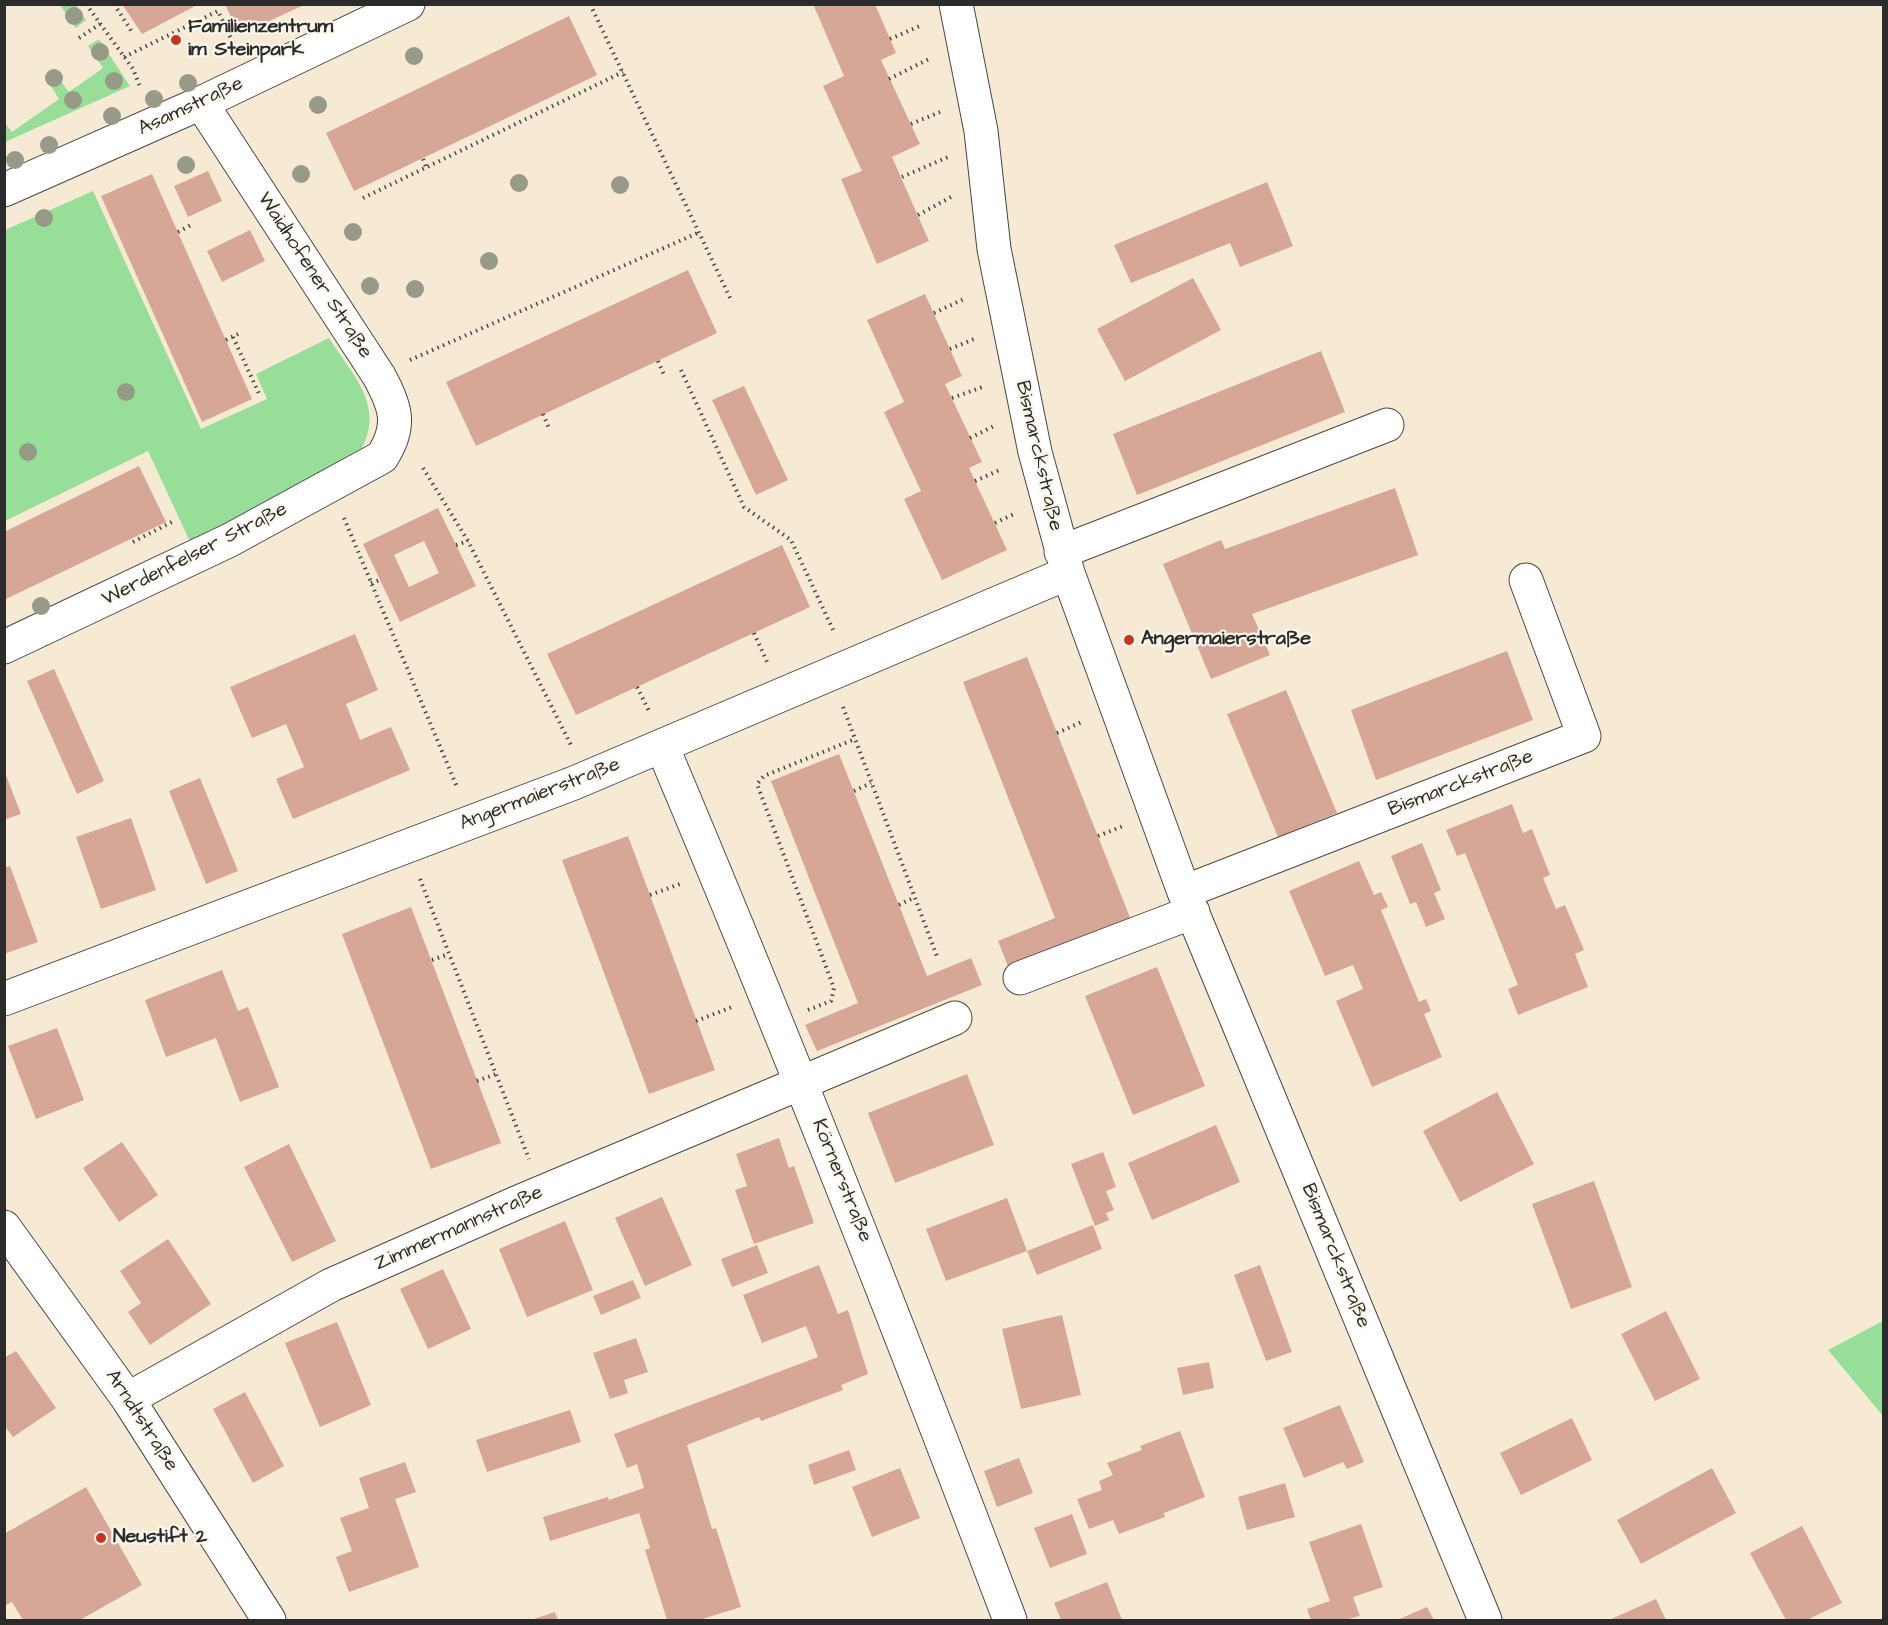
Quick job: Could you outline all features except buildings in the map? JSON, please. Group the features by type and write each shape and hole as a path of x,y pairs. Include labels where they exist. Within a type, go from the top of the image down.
{"street":[{"name":"Asamstraße","path":"4,190 201,103 408,4"},
{"name":"Bismarckstraße","path":"956,4 981,131 994,249 1035,452 1064,562 1189,902 1485,1620"},
{"name":"Waidhofener Straße","path":"201,103 389,394 395,414 394,438 381,457"},
{"name":"Angermaierstraße","path":"4,999 563,788 657,732 1387,425"},
{"name":"Werdenfelser Straße","path":"4,646 230,540 381,457"},
{"name":"Bismarckstraße","path":"1189,902 1584,736 1526,580"},
{"name":"Körnerstraße","path":"657,732 802,1084 921,1383 1010,1620"},
{"path":"1020,978 1189,902"},
{"name":"Zimmermannstraße","path":"128,1399 331,1285 542,1192 955,1018"},
{"name":"Arndtstraße","path":"4,1227 128,1399 269,1620"}],"path":[{"path":"86,4 133,69 141,89"},
{"path":"114,4 132,32"},
{"path":"218,4 218,11 235,47"},
{"path":"590,4 732,302"},
{"path":"124,57 218,11"},
{"path":"79,38 100,24"},
{"path":"890,39 926,24"},
{"path":"889,79 933,57"},
{"path":"363,198 623,72"},
{"path":"536,104 539,112"},
{"path":"911,124 945,110"},
{"path":"902,177 953,154"},
{"path":"423,159 426,167"},
{"path":"918,215 961,192"},
{"path":"178,232 191,225"},
{"path":"407,362 700,232"},
{"path":"934,313 971,296"},
{"path":"226,340 238,334"},
{"path":"233,337 260,396"},
{"path":"950,349 979,337"},
{"path":"658,361 665,377"},
{"path":"681,370 744,507 791,540 839,644"},
{"path":"952,398 990,384"},
{"path":"543,414 549,428"},
{"path":"970,438 998,424"},
{"path":"423,468 468,541 573,748"},
{"path":"975,481 1006,468"},
{"path":"342,513 460,795"},
{"path":"456,546 468,541"},
{"path":"371,583 380,580"},
{"path":"754,633 770,669"},
{"path":"638,687 657,732"},
{"path":"842,706 938,959"},
{"path":"1057,733 1093,717"},
{"path":"802,1012 831,1001 834,988 757,784 764,776 855,739"},
{"path":"854,791 871,783"},
{"path":"1098,836 1132,823"},
{"path":"416,870 542,1192"},
{"path":"899,905 915,897"},
{"path":"432,960 449,954"},
{"path":"477,1081 496,1074"}],"green space":[{"path":"60,5 76,5 86,20 76,28"},
{"path":"99,39 130,86 5,142 5,123 12,132 59,99 45,77 53,71 69,92 103,68 88,46"},
{"path":"93,191 201,429 267,399 256,374 329,338 355,377 367,404 370,418 362,448 192,546 148,451 5,521 5,230"},
{"path":"1883,1321 1883,1416 1828,1350"}],"place":[{"name":"Familienzentrum im Steinpark","path":"176,40"},
{"name":"Angermaierstraße","path":"1129,640"},
{"name":"Neustift 2","path":"101,1538"}]}
